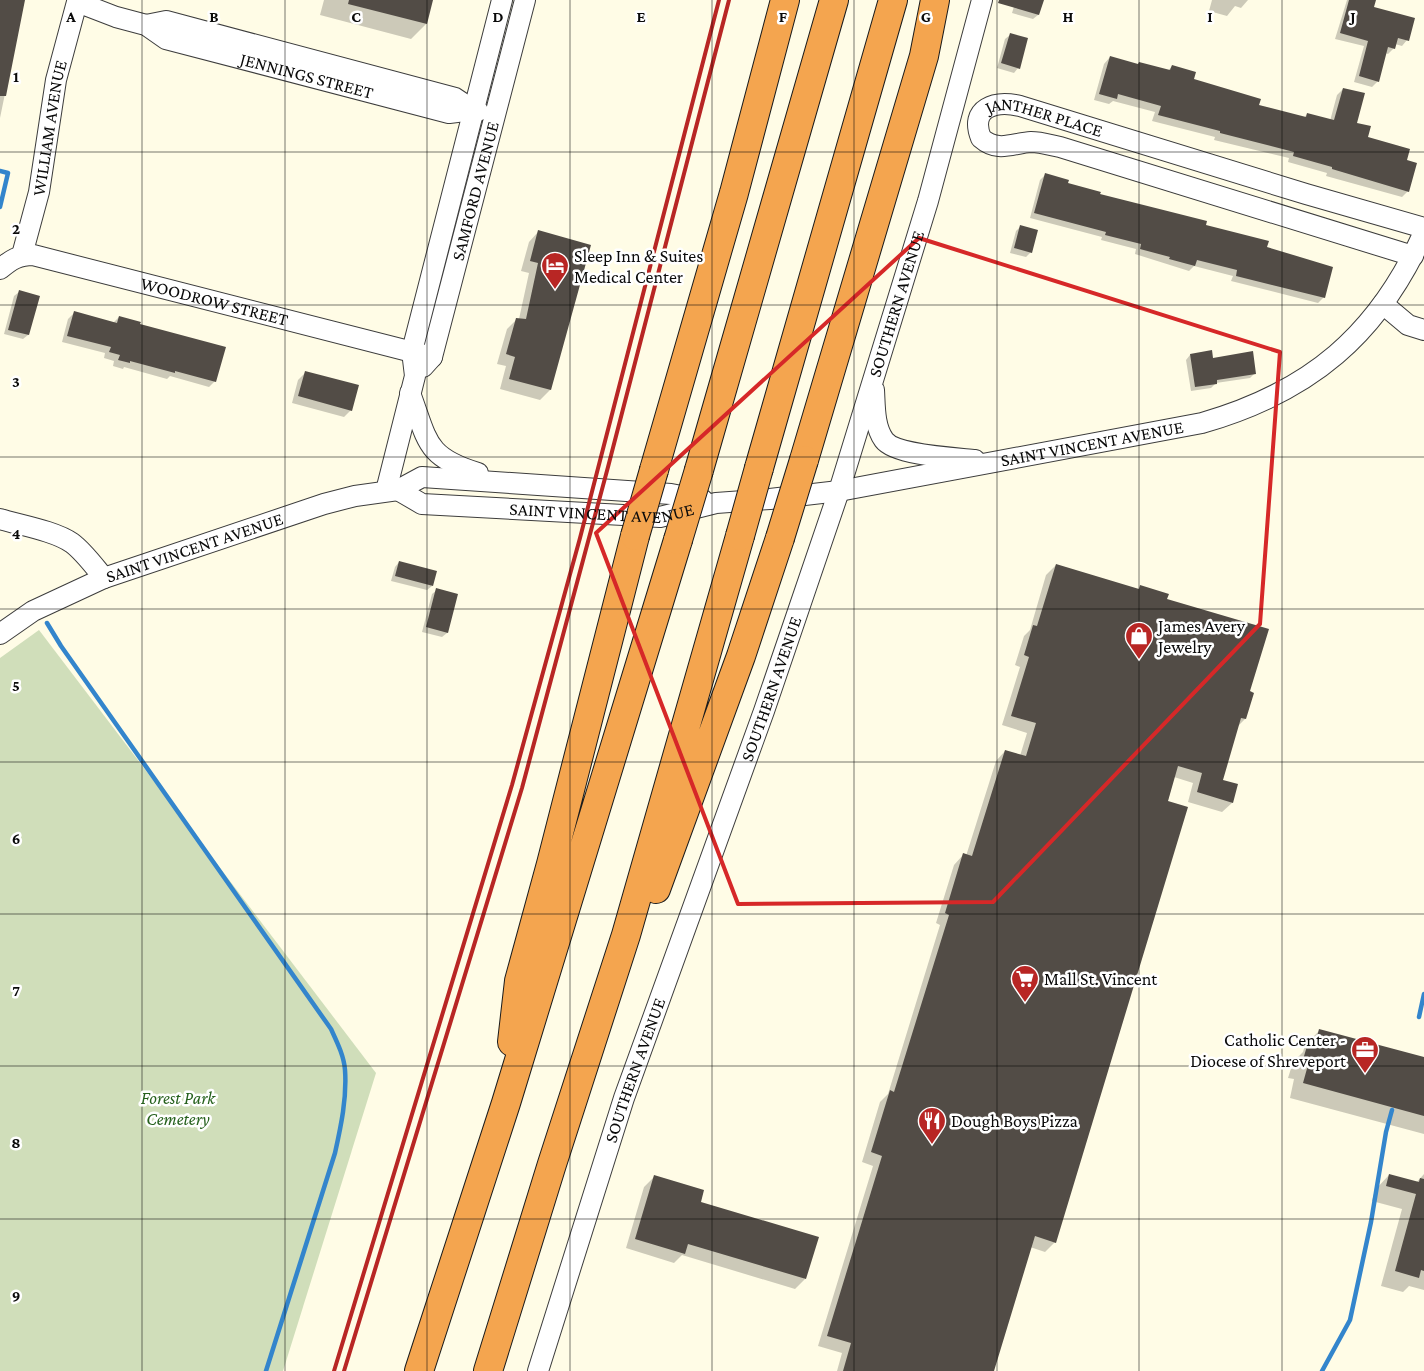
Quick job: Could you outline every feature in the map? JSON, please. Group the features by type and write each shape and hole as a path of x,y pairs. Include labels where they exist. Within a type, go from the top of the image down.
{"highway":[{"path":"506,1102 518,981 551,864 635,536 734,194 785,0"},
{"path":"419,1371 506,1102 678,540 834,0"},
{"path":"552,1164 567,1130 665,867 780,538 924,56 935,0"},
{"path":"924,56 946,18 952,0"},
{"path":"488,1371 626,935 892,3"}],"street":[{"name":"SAMFORD AVENUE","path":"392,491 413,385 412,352 502,0"},
{"name":"SAMFORD AVENUE","path":"413,385 432,357 478,188 525,0"},
{"name":"SOUTHERN AVENUE","path":"538,1371 624,1098 764,711 839,491 928,202 982,0"},
{"name":"JENNINGS STREET","path":"77,2 116,17 146,25 166,21 253,53 455,98 473,110 496,116"},
{"name":"WILLIAM AVENUE","path":"22,255 38,192 56,80 77,2"},
{"name":"JANTHER PLACE","path":"1413,256 1060,147 1031,142 1001,147 995,146 981,138 978,128 979,120 984,111 992,105 1004,103 1020,106 1424,230"},
{"path":"455,183 478,188"},
{"name":"SAINT VINCENT AVENUE","path":"392,491 422,504 660,518 716,503 839,491 1202,423 1249,408 1282,393 1312,374 1346,346 1371,321 1397,284 1413,256 1424,230"},
{"path":"0,269 14,258 22,255"},
{"name":"WOODROW STREET","path":"22,255 33,255 432,357"},
{"path":"1383,304 1408,325 1424,330"},
{"path":"873,380 877,422 881,435 888,444 900,450 920,454 994,462"},
{"path":"413,385 426,437 438,455 455,465 508,482"},
{"name":"SAINT VINCENT AVENUE","path":"0,634 33,611 104,578 324,504 350,497 392,491 422,477 671,494 716,503"},
{"path":"0,519 54,535 72,543 104,578"}],"highlighted area":[{"path":"919,238 1280,352 1260,624 993,902 738,904 596,533"}],"green space":[{"name":"Forest Park Cemetery","path":"39,630 376,1073 283,1371 0,1371 0,658"}],"building":[{"path":"0,0 25,0 6,96 0,96"},
{"path":"349,0 433,0 427,24 348,4"},
{"path":"999,0 1044,0 1039,15 998,3"},
{"path":"1349,0 1376,0 1374,7 1415,18 1409,41 1398,38 1395,49 1388,47 1379,82 1359,76 1368,41 1340,33"},
{"path":"1010,33 1028,38 1020,69 1001,63"},
{"path":"1110,56 1170,70 1172,65 1196,72 1194,79 1261,99 1259,105 1306,117 1307,113 1334,120 1343,88 1365,93 1357,123 1371,126 1368,137 1410,149 1407,160 1417,163 1409,192 1293,156 1294,152 1158,115 1161,106 1118,94 1117,99 1099,94"},
{"path":"1045,173 1069,180 1068,183 1101,192 1100,194 1207,221 1206,225 1269,241 1267,247 1333,267 1325,298 1236,276 1237,270 1197,260 1195,266 1169,259 1170,257 1140,249 1141,244 1105,235 1106,232 1034,213"},
{"path":"1020,225 1038,230 1032,253 1014,248"},
{"name":"Sleep Inn & Suites Medical Center","path":"538,230 591,245 551,390 509,379 515,357 506,354 516,318 526,319 538,263 530,261"},
{"path":"19,290 40,296 29,335 8,330"},
{"path":"74,311 117,323 119,316 141,322 140,324 226,347 216,382 175,371 175,373 130,361 130,363 118,360 120,355 109,352 111,347 67,336"},
{"path":"1212,350 1213,358 1253,351 1256,374 1217,380 1217,384 1195,387 1190,354"},
{"path":"305,371 359,385 352,411 298,396"},
{"path":"399,561 437,571 433,586 395,576"},
{"name":"Mall St. Vincent","path":"1056,564 1139,589 1140,585 1169,594 1167,599 1269,629 1250,691 1254,693 1246,719 1241,718 1223,780 1238,784 1233,803 1197,792 1202,773 1178,766 1168,801 1188,807 1056,1243 1035,1236 994,1371 843,1371 851,1343 827,1336 882,1156 871,1152 890,1090 894,1092 949,915 945,913 963,853 972,856 1005,750 1026,756 1036,723 1011,716 1029,657 1024,655 1033,625 1037,626"},
{"path":"436,588 458,594 448,633 426,627"},
{"name":"Catholic Center - Diocese of Shreveport","path":"1319,1029 1424,1057 1424,1116 1303,1083 1308,1065 1302,1063 1307,1046 1314,1048"},
{"path":"1389,1174 1419,1182 1420,1178 1424,1179 1424,1271 1421,1270 1419,1278 1395,1271 1416,1194 1386,1186"},
{"path":"654,1175 704,1190 701,1202 819,1237 806,1279 688,1244 685,1254 635,1239"}],"waterway":[{"path":"0,171 8,173 0,207"},
{"path":"47,623 61,646 331,1029 342,1054 345,1070 345,1091 335,1153 266,1371"},
{"path":"1419,1017 1424,994"},
{"path":"1322,1371 1350,1320 1371,1222 1386,1132 1392,1110"}],"railway":[{"path":"334,1371 512,785 580,538 719,0"},
{"path":"344,1371 522,788 608,467 729,0"}],"place":[{"name":"Sleep Inn & Suites Medical Center","path":"555,290"},
{"name":"James Avery Jewelry","path":"1139,660"},
{"name":"Mall St. Vincent","path":"1025,1003"},
{"name":"Catholic Center - Diocese of Shreveport","path":"1365,1074"},
{"name":"Dough Boys Pizza","path":"932,1145"}]}
